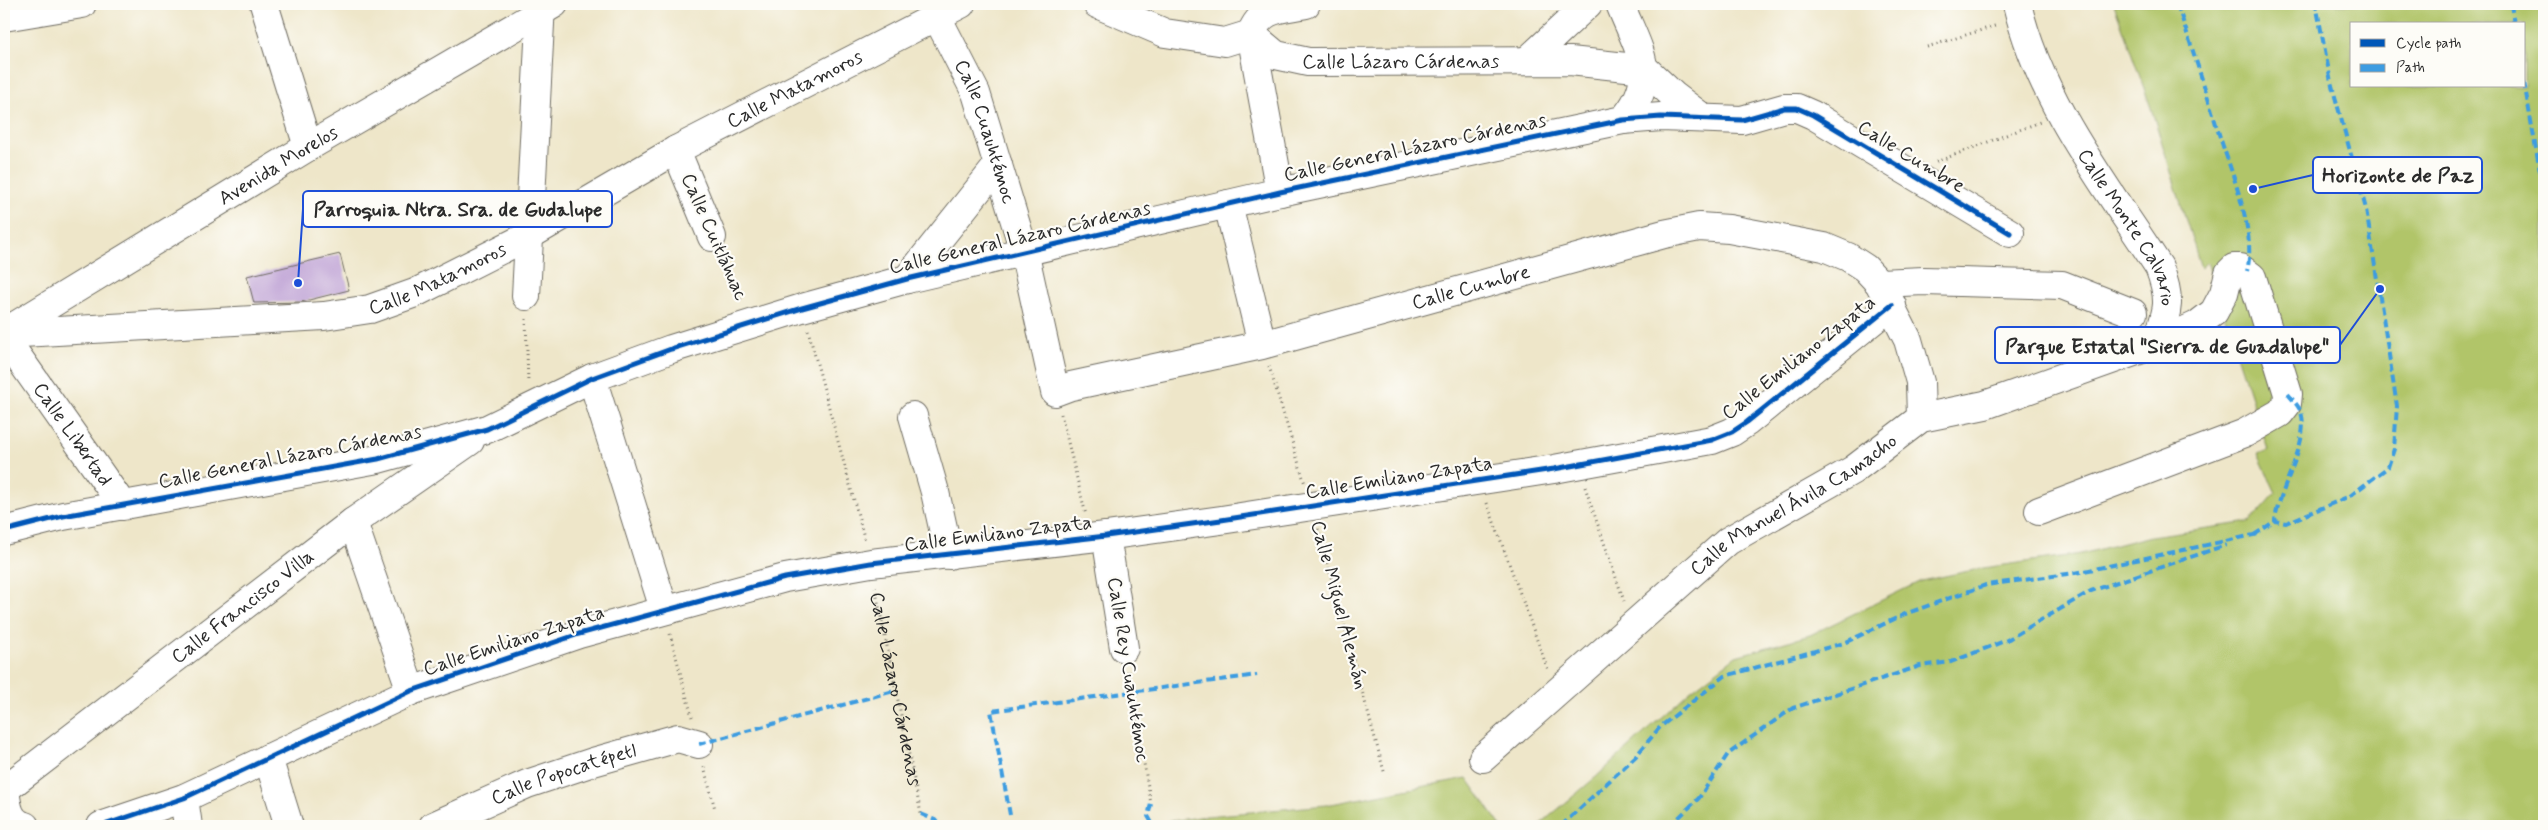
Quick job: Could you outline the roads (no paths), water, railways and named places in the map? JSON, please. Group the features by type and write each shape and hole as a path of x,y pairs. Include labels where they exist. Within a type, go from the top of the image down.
{"street":[{"path":"4,17 82,4"},
{"path":"264,4 308,146"},
{"name":"Calle Matamoros","path":"4,334 324,316 370,309 415,293 530,235 676,150 961,4"},
{"path":"1097,4 1165,33 1224,42 1251,34"},
{"path":"1280,192 1251,34 1256,21 1268,12 1306,4"},
{"path":"1528,60 1588,4"},
{"path":"1620,4 1645,68 1674,96 1703,118"},
{"path":"526,296 545,6"},
{"name":"Avenida Morelos","path":"4,334 308,146 545,6"},
{"name":"Calle Monte Calvario","path":"2018,11 2036,65 2061,114 2159,267 2168,291 2165,318 2156,344"},
{"name":"Calle Cuauhtémoc","path":"937,17 976,93 1024,252"},
{"name":"Calle Lázaro Cárdenas","path":"1251,34 1276,55 1308,62 1528,60 1590,62 1645,68"},
{"path":"1623,120 1641,96 1645,68"},
{"name":"Calle General Lázaro Cárdenas","path":"4,531 63,516 378,459 487,429 528,411 592,378 802,308 907,279 1280,192 1623,120 1703,118 1742,120 1784,108 1797,108"},
{"name":"Calle Cumbre","path":"1797,108 1813,115 2010,233"},
{"name":"Calle Cuitláhuac","path":"676,150 712,237"},
{"path":"907,279 998,165"},
{"path":"1228,204 1260,338"},
{"name":"Calle Cumbre","path":"1024,252 1055,392 1071,386 1664,234 1699,227 1729,229 1824,247 1848,256 1859,264 1885,294 1908,340 1920,382 1921,418"},
{"name":"Calle Monte Calvario","path":"2039,511 2245,433 2280,413 2287,404 2288,394 2252,277 2240,268 2234,268 2228,273 2224,293 2214,312 2197,325 2156,344"},
{"path":"1885,294 1924,281 2062,285 2133,313"},
{"name":"Calle Emiliano Zapata","path":"102,826 184,798 412,691 579,634 664,609 785,578 871,562 950,555 1099,537 1312,506 1578,465 1712,440 1732,432 1885,294"},
{"name":"Calle Libertad","path":"4,334 123,506"},
{"name":"Calle Manuel Ávila Camacho","path":"1483,758 1632,624 1728,541 1853,470 1921,418 1985,405 2156,344"},
{"path":"592,378 664,609"},
{"path":"913,416 935,492 950,555"},
{"name":"Calle Francisco Villa","path":"4,790 354,522 487,429"},
{"path":"354,522 412,691"},
{"name":"Calle Rey Cuauhtémoc","path":"1099,537 1124,648"},
{"name":"Calle Popocatépetl","path":"433,826 526,784 593,762 678,738 699,744"},
{"path":"268,758 288,826"},
{"path":"4,790 8,812 17,824 25,826"},
{"path":"184,798 188,826"}],"place":[{"name":"Horizonte de Paz","path":"2253,189"},
{"name":"Parroquia Ntra. Sra. de Gudalupe","path":"298,283"},
{"name":"Parque Estatal \"Sierra de Guadalupe\"","path":"2380,289"}]}
